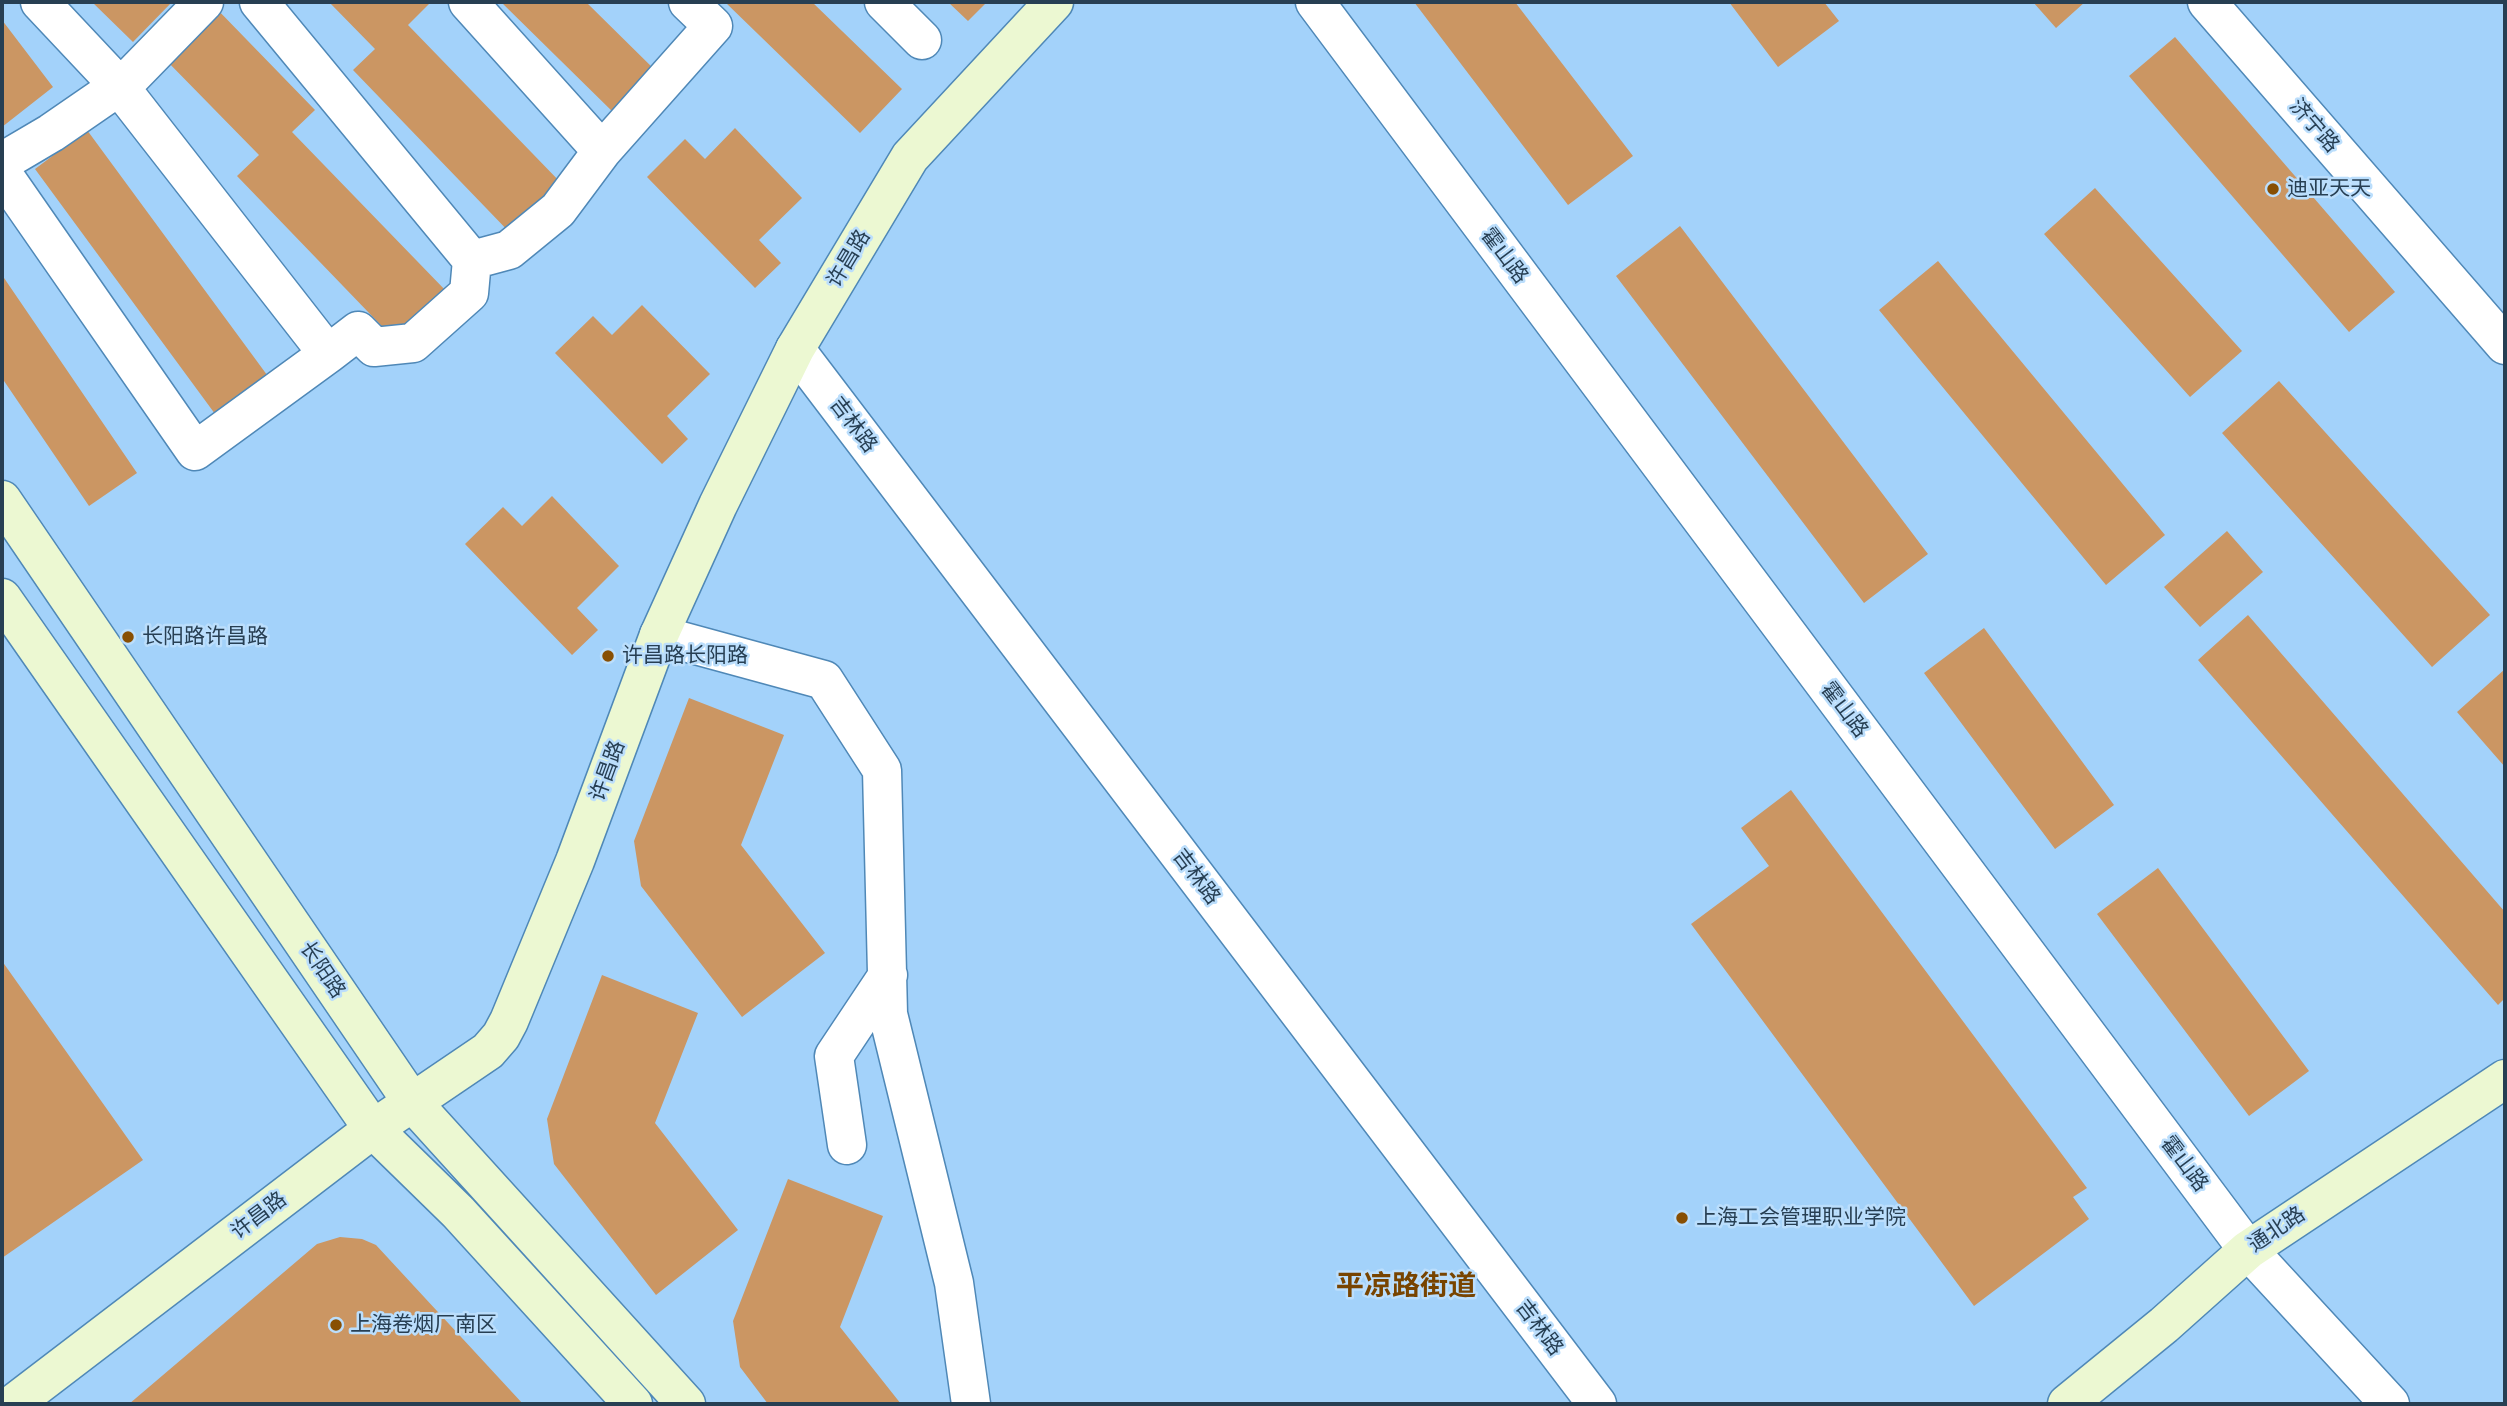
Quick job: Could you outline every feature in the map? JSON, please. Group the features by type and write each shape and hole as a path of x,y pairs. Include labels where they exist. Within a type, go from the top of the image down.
{"street":[{"path":"40,2 119,86 328,354"},
{"path":"2,162 51,133 119,86 204,2"},
{"path":"2,173 195,452 358,331 374,347 413,343 469,293 472,260 258,2"},
{"path":"468,2 602,151"},
{"path":"472,260 509,250 558,210 602,151 713,26 688,2"},
{"path":"884,2 922,40"},
{"name":"许昌路","path":"13,1404 373,1129 488,1051 509,1021 575,861 659,635 718,505 795,349 910,158 1055,2"},
{"name":"霍山路","path":"1315,2 2248,1250 2390,1404"},
{"name":"济宁路","path":"2207,2 2505,345"},
{"name":"吉林路","path":"795,349 1597,1404"},
{"name":"长阳路","path":"2,500 412,1102 686,1404"},
{"path":"2,598 373,1129 458,1212 633,1404"},
{"path":"659,635 824,680 882,770 888,1014 954,1283 971,1404"},
{"path":"847,1145 834,1056 888,975"},
{"name":"通北路","path":"2067,1404 2164,1325 2248,1250 2505,1079"}],"building":[{"path":"92,2 172,2 133,42"},
{"path":"329,2 429,2 408,25 564,186 513,236 353,70 375,49"},
{"path":"501,2 586,2 658,73 617,116"},
{"path":"725,2 812,2 902,89 860,133"},
{"path":"948,2 987,2 968,21"},
{"path":"1414,2 1515,2 1633,156 1568,205"},
{"path":"1729,2 1824,2 1839,21 1778,67"},
{"path":"2033,2 2085,2 2056,28"},
{"path":"213,5 315,110 292,132 448,293 397,342 237,176 259,155 162,56"},
{"path":"2,20 53,87 2,127"},
{"path":"2175,37 2395,292 2349,332 2129,76"},
{"path":"735,128 802,198 759,240 781,263 755,288 647,177 685,139 705,159"},
{"path":"87,130 270,379 218,418 35,169"},
{"path":"2095,188 2242,351 2190,397 2044,234"},
{"path":"1680,226 1928,554 1864,603 1616,276"},
{"path":"1938,261 2165,535 2106,585 1879,310"},
{"path":"2,275 137,473 89,506 2,378"},
{"path":"642,305 710,374 667,416 688,439 662,464 555,353 593,316 612,335"},
{"path":"2279,381 2490,615 2432,667 2222,433"},
{"path":"552,496 619,566 577,608 598,630 572,655 465,544 503,507 522,526"},
{"path":"2227,531 2263,572 2200,627 2164,587"},
{"path":"2248,615 2505,912 2505,998 2498,1005 2198,660"},
{"path":"1984,628 2114,805 2055,849 1924,673"},
{"path":"2505,669 2505,767 2457,712"},
{"path":"689,698 784,735 741,845 825,953 742,1017 641,886 634,841"},
{"path":"1791,790 2087,1188 2073,1197 2089,1219 1974,1306 1691,924 1769,866 1741,828"},
{"path":"2158,868 2309,1071 2249,1116 2097,914"},
{"path":"2,961 143,1160 2,1258"},
{"path":"602,975 698,1013 655,1123 738,1230 656,1295 554,1164 547,1119"},
{"path":"788,1179 883,1216 840,1327 901,1404 768,1404 740,1367 733,1321"},
{"name":"上海卷烟厂南区","path":"340,1237 362,1239 376,1245 523,1404 129,1404 317,1244"}],"place":[{"name":"迪亚天天","path":"2273,189"},
{"name":"长阳路许昌路","path":"128,637"},
{"name":"许昌路长阳路","path":"608,656"},
{"name":"上海工会管理职业学院","path":"1682,1218"},
{"name":"上海卷烟厂南区","path":"336,1325"}],"district":[{"name":"平凉路街道","path":"1406,1287"}]}
